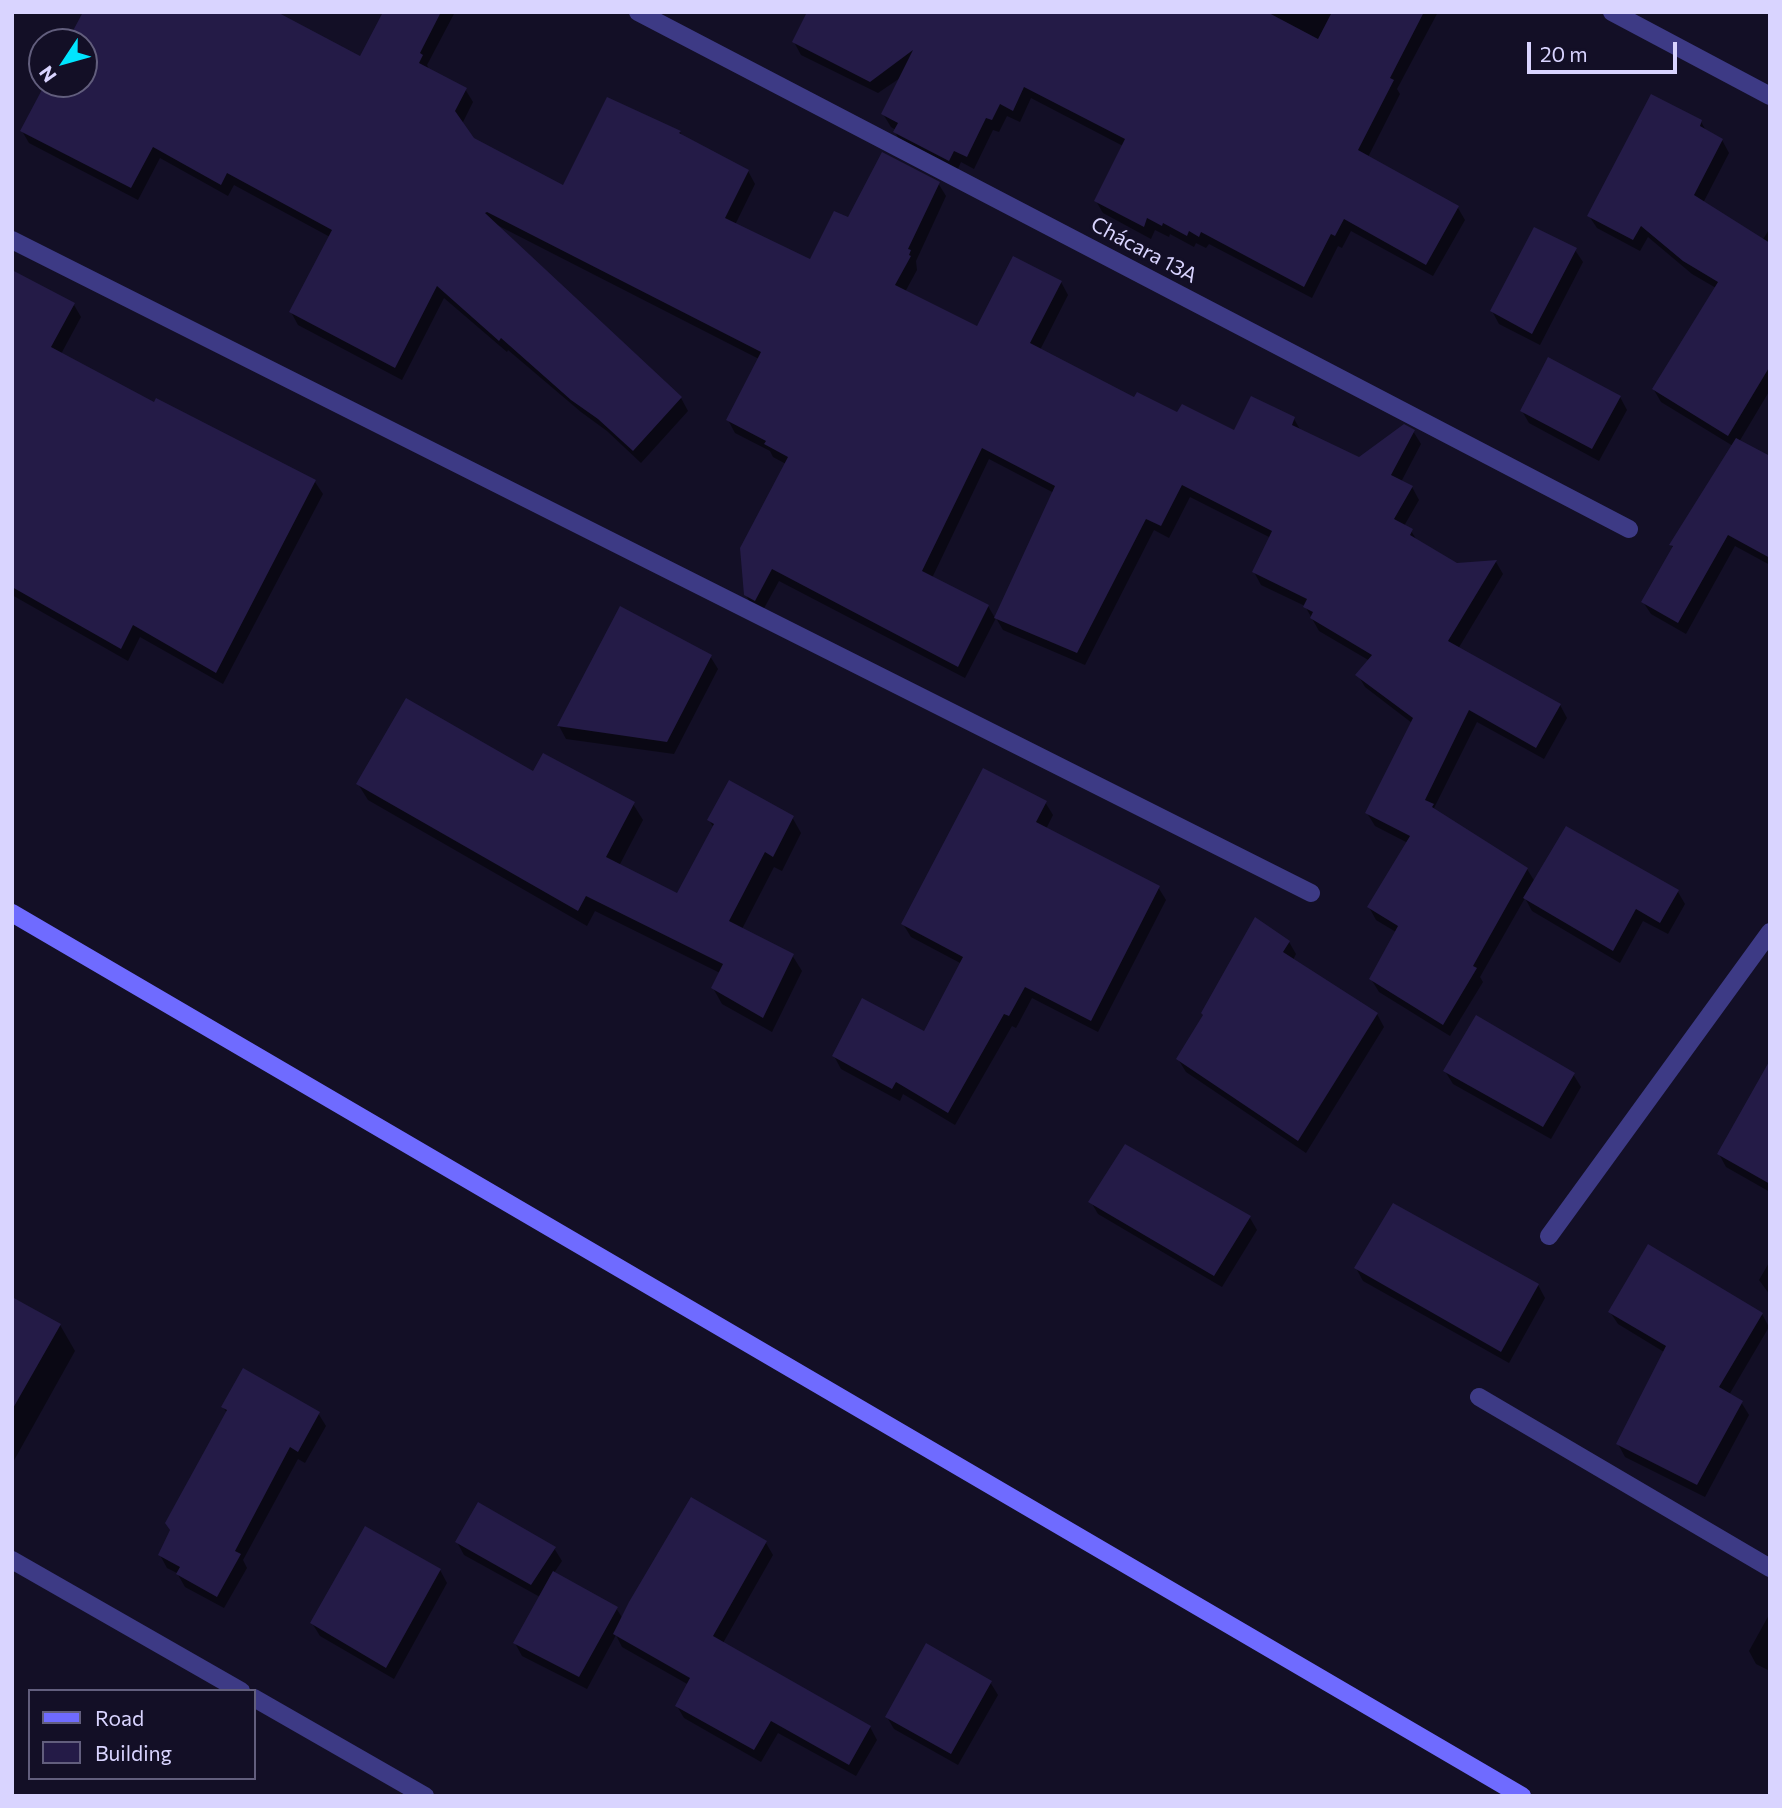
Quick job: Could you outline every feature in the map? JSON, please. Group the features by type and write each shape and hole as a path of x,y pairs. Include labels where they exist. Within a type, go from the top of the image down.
{"street":[{"name":"Chácara 13A","path":"638,12 1629,528"},
{"path":"1612,12 1770,96"},
{"path":"12,240 1311,892"},
{"path":"12,914 1522,1796"},
{"path":"1549,1236 1770,932"},
{"path":"1479,1397 1770,1568"},
{"path":"12,1560 238,1689"},
{"path":"256,1699 425,1796"}],"building":[{"path":"83,12 277,12 360,56 383,12 441,12 420,53 423,55 419,63 467,88 455,111 474,138 563,185 607,97 681,131 679,133 749,170 725,218 810,259 834,211 848,217 882,152 940,182 908,249 911,250 911,256 895,285 977,326 1013,256 1062,281 1030,343 1134,397 1137,392 1177,412 1182,404 1234,430 1251,396 1295,417 1292,425 1359,457 1404,424 1415,430 1391,475 1413,486 1394,519 1413,529 1410,535 1457,563 1497,560 1448,641 1561,704 1536,748 1469,710 1425,800 1528,868 1473,966 1477,968 1443,1025 1369,979 1398,926 1367,907 1410,836 1365,813 1413,718 1355,675 1372,655 1310,618 1313,612 1303,607 1307,599 1252,572 1272,531 1182,485 1161,526 1146,519 1077,653 994,618 1055,486 982,448 922,571 989,605 958,667 772,569 755,601 744,595 740,548 788,457 764,444 766,441 726,420 761,352 487,212 485,213 682,397 633,451 501,338 499,341 437,286 395,368 289,312 332,230 227,173 221,185 153,147 131,188 20,131 38,98 98,98 98,28 74,28"},
{"path":"807,12 1267,12 1318,39 1332,12 1424,12 1390,78 1394,80 1358,150 1459,206 1426,265 1344,219 1335,236 1331,234 1304,287 1201,232 1199,237 1189,231 1187,236 1147,218 1144,227 1094,201 1125,139 1024,87 1013,111 1000,104 992,120 986,118 967,157 954,151 949,161 893,132 898,123 881,114 913,50 870,82 792,42"},
{"path":"1651,94 1702,120 1700,126 1723,139 1694,195 1770,243 1770,366 1728,436 1652,389 1718,282 1683,261 1641,226 1633,240 1587,216"},
{"path":"1534,227 1577,248 1532,334 1490,311"},
{"path":"12,270 75,303 51,347 154,402 156,398 316,480 216,673 133,625 121,649 12,587"},
{"path":"1548,357 1621,396 1592,449 1520,411"},
{"path":"1736,438 1770,456 1770,558 1728,535 1678,623 1641,602 1673,546 1669,545"},
{"path":"620,606 712,655 667,742 557,726"},
{"path":"406,698 533,771 543,753 635,802 606,857 677,893 714,824 707,820 729,780 794,816 773,857 765,852 729,921 794,954 763,1018 711,988 723,964 586,896 578,911 356,784"},
{"path":"983,768 1047,801 1036,822 1160,886 1091,1021 1025,987 1009,1016 1004,1014 948,1113 896,1082 892,1089 832,1056 862,998 924,1031 963,957 901,924"},
{"path":"1566,826 1679,890 1660,923 1636,909 1613,951 1523,898"},
{"path":"1255,917 1290,941 1283,952 1378,1013 1298,1141 1176,1059 1203,1015 1201,1013"},
{"path":"1476,1015 1575,1073 1543,1127 1443,1071"},
{"path":"1770,1060 1770,1184 1717,1154"},
{"path":"1125,1144 1251,1216 1214,1276 1088,1202"},
{"path":"1393,1203 1539,1284 1501,1352 1354,1268"},
{"path":"1648,1244 1763,1313 1719,1387 1743,1401 1697,1485 1616,1444 1666,1346 1608,1312"},
{"path":"12,1297 61,1324 12,1410"},
{"path":"243,1368 320,1412 298,1452 290,1447 235,1551 241,1554 217,1597 176,1574 180,1567 158,1555 170,1530 165,1523 227,1410 221,1407"},
{"path":"691,1497 767,1541 713,1636 871,1726 849,1765 771,1721 754,1750 675,1706 690,1678 613,1634"},
{"path":"478,1502 556,1547 531,1585 455,1542"},
{"path":"365,1526 441,1569 386,1668 310,1623"},
{"path":"553,1571 618,1607 579,1677 513,1643"},
{"path":"926,1643 992,1681 951,1754 885,1717"}]}
